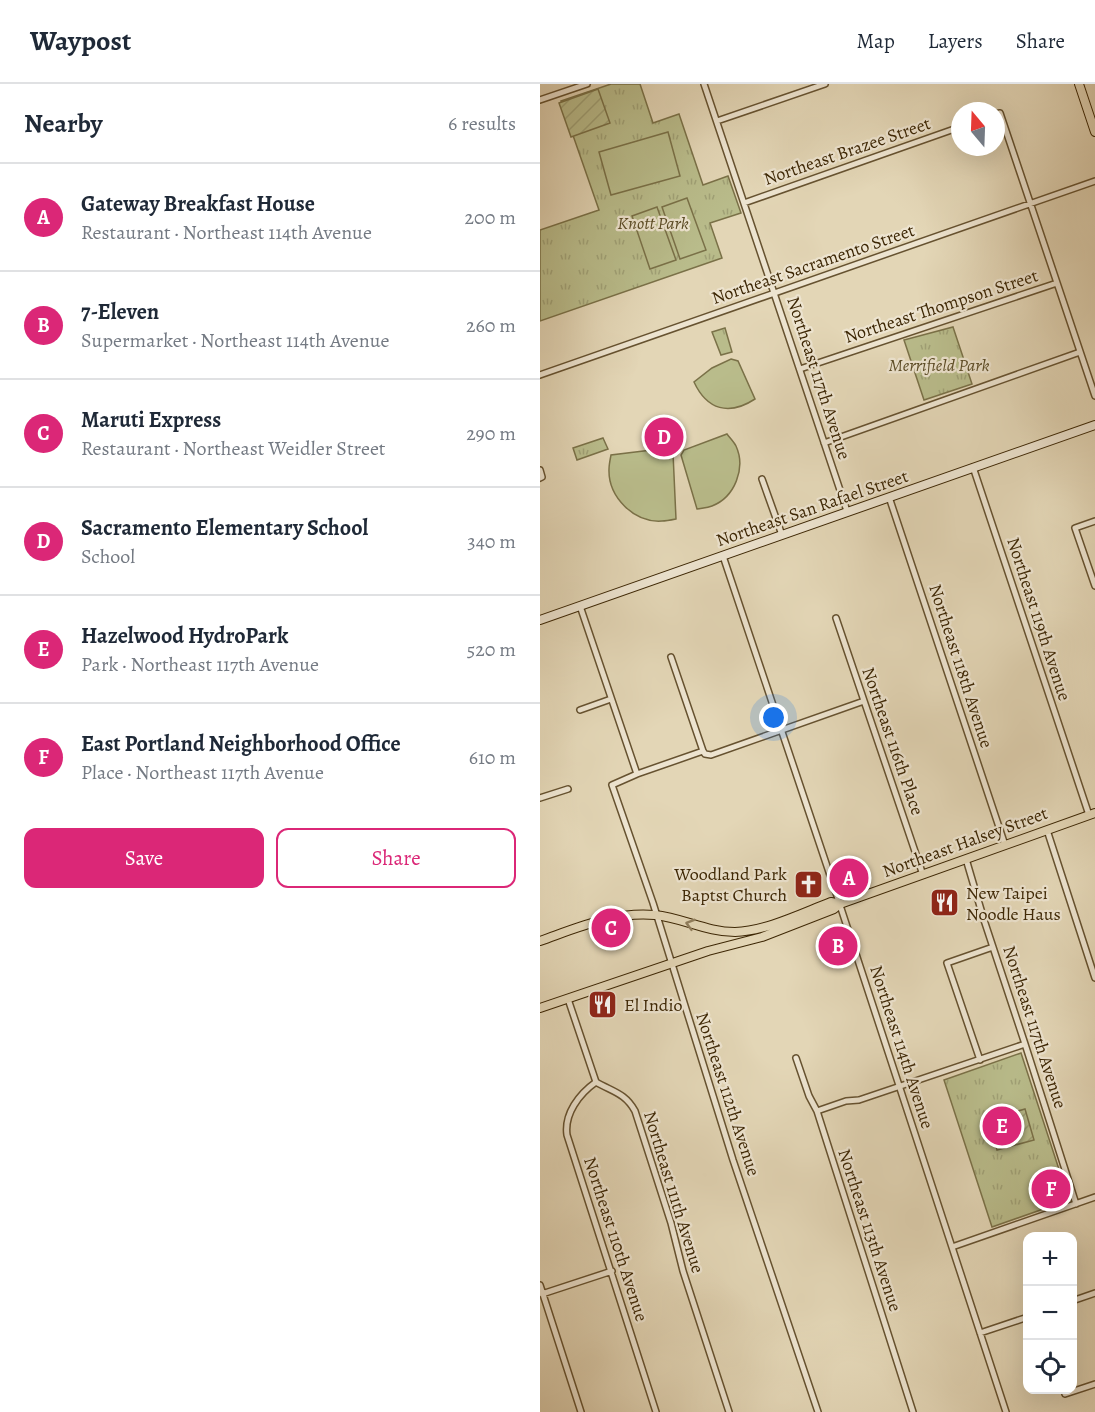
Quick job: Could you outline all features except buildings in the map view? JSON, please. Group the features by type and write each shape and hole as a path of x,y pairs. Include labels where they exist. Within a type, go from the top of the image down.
{"main road":[{"path":"1079,84 1095,132"},
{"name":"Northeast Halsey Street","path":"540,1008 708,951 767,935 834,909 840,904 1092,814"},
{"path":"540,941 627,915 656,915 712,930 735,932 763,928 831,902 840,904"}],"street":[{"path":"540,100 587,84"},
{"name":"Northeast 117th Avenue","path":"704,84 848,511"},
{"path":"717,121 825,84"},
{"name":"Northeast Brazee Street","path":"744,203 951,130"},
{"path":"1005,133 1095,396"},
{"name":"Northeast Sacramento Street","path":"540,375 1095,181"},
{"name":"Northeast Thompson Street","path":"800,369 1057,283"},
{"path":"824,443 1080,352"},
{"name":"Northeast San Rafael Street","path":"540,620 1095,425"},
{"name":"Northeast 119th Avenue","path":"973,468 1092,814"},
{"path":"762,479 782,535"},
{"name":"Northeast 118th Avenue","path":"889,497 1005,845"},
{"path":"1095,521 1075,528 1095,586"},
{"name":"Northeast 114th Avenue","path":"723,556 840,904 1006,1412"},
{"path":"580,606 637,774 703,751"},
{"name":"Northeast 116th Place","path":"836,618 923,874"},
{"path":"671,657 705,754 711,755 864,701"},
{"path":"580,710 611,699"},
{"name":"Northeast 112th Avenue","path":"637,774 612,785 653,903 733,1160 818,1412"},
{"path":"540,798 568,789"},
{"path":"1047,830 1095,978"},
{"name":"Northeast 117th Avenue","path":"966,859 1076,1204"},
{"path":"980,1060 947,963 993,947"},
{"path":"568,999 596,1082"},
{"path":"817,1111 900,1087 1025,1044"},
{"name":"Northeast 113th Avenue","path":"796,1058 809,1096 817,1111 913,1412"},
{"name":"Northeast 110th Avenue","path":"596,1082 590,1086 568,1116 567,1135 656,1412"},
{"name":"Northeast 111th Avenue","path":"596,1082 622,1095 630,1102 635,1112 729,1412"},
{"path":"952,1247 1095,1197"},
{"path":"542,1295 612,1271"},
{"path":"540,1285 581,1412"},
{"path":"1077,1299 1095,1293"},
{"path":"980,1334 1023,1319"},
{"path":"1077,1390 1095,1384"}],"green space":[{"name":"Knott Park","path":"611,84 640,84 653,123 679,114 703,185 728,176 741,213 710,223 722,258 540,321 540,230 599,210 561,101"},
{"path":"598,89 610,123 571,137 559,103"},
{"path":"668,132 680,176 611,195 599,152"},
{"path":"687,198 706,250 680,259 662,207"},
{"path":"657,207 676,260 650,269 632,216"},
{"name":"Merrifield Park","path":"953,327 972,384 924,400 904,340"},
{"path":"725,328 732,352 721,355 712,332"},
{"path":"731,359 738,361 755,399 736,407 720,407 705,399 694,382 712,368"},
{"path":"727,434 739,455 739,472 736,481 727,496 720,502 710,507 697,509 681,455 684,450"},
{"path":"603,438 608,449 577,460 573,448"},
{"path":"668,448 673,453 676,519 662,521 642,518 625,506 613,489 609,469 611,455"},
{"path":"1021,1053 1069,1200 992,1227 944,1080"},
{"path":"1025,1109 1034,1140 997,1150 992,1131 1001,1116"}],"place":[{"name":"Sacramento Elementary School","path":"664,437"},
{"name":"Gateway Breakfast House","path":"849,878"},
{"name":"Woodland Park Baptst Church","path":"808,884"},
{"name":"New Taipei Noodle Haus","path":"945,903"},
{"name":"Maruti Express","path":"611,928"},
{"name":"7-Eleven","path":"838,946"},
{"name":"El Indio","path":"603,1005"},
{"name":"Hazelwood HydroPark","path":"1002,1126"},
{"name":"East Portland Neighborhood Office","path":"1051,1189"}]}
